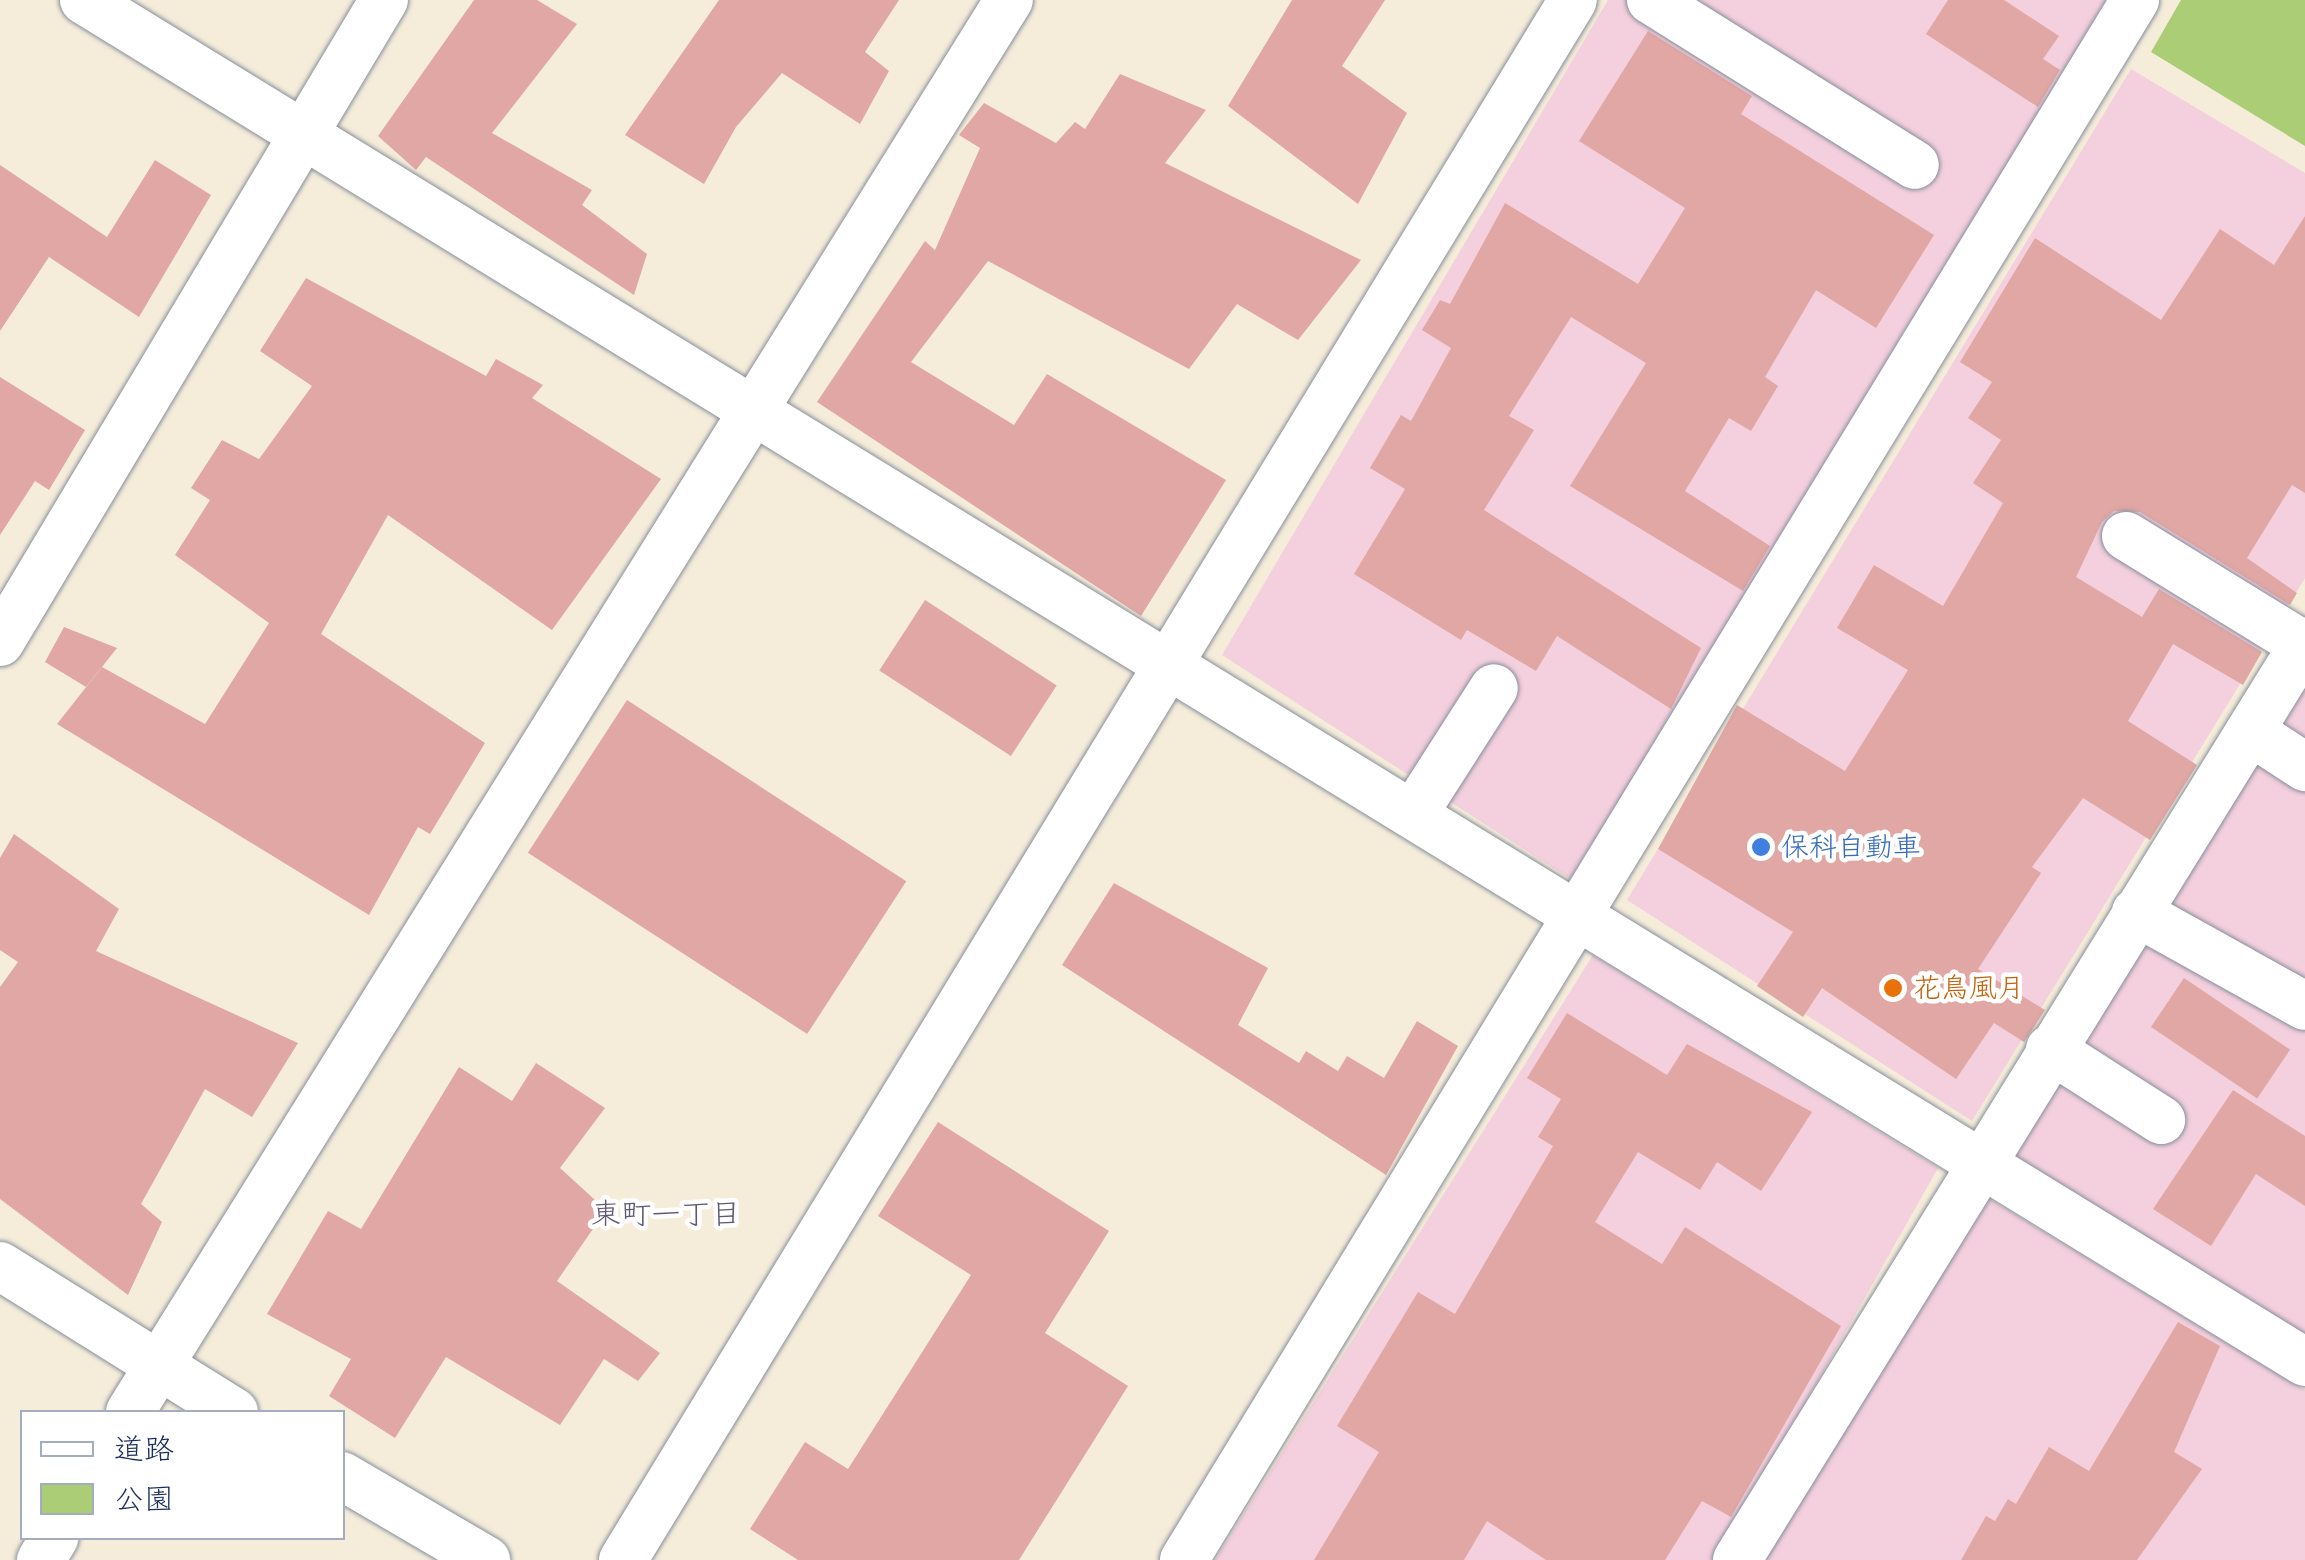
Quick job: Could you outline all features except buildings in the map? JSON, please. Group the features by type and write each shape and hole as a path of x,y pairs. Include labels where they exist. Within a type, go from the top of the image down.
{"street":[{"path":"84,0 2305,1362"},
{"path":"0,642 298,132 384,0"},
{"path":"131,1410 1009,0"},
{"path":"623,1560 1573,0"},
{"path":"1651,0 1915,165"},
{"path":"1184,1560 2135,0"},
{"path":"1738,1560 1980,1160 2304,644 2126,536"},
{"path":"1414,813 1494,688"},
{"path":"2250,730 2305,766"},
{"path":"2136,912 2305,1006"},
{"path":"2050,1049 2161,1120"},
{"path":"0,1266 231,1410"},
{"path":"345,1478 486,1560"}],"shaded area":[{"path":"1608,0 2122,0 1592,893 1222,655"},
{"path":"2131,69 2305,173 2305,578 1972,1121 1627,900"},
{"path":"2305,683 2305,1336 2008,1151"},
{"path":"1593,955 1938,1168 1717,1560 1215,1560"},
{"path":"1983,1195 2305,1390 2305,1560 1761,1560"}],"green space":[{"path":"2181,0 2305,0 2305,146 2151,52"}],"place":[{"name":"保科自動車","path":"1761,847"},
{"name":"花鳥風月","path":"1893,988"}],"district":[{"name":"東町一丁目","path":"666,1214"}]}
